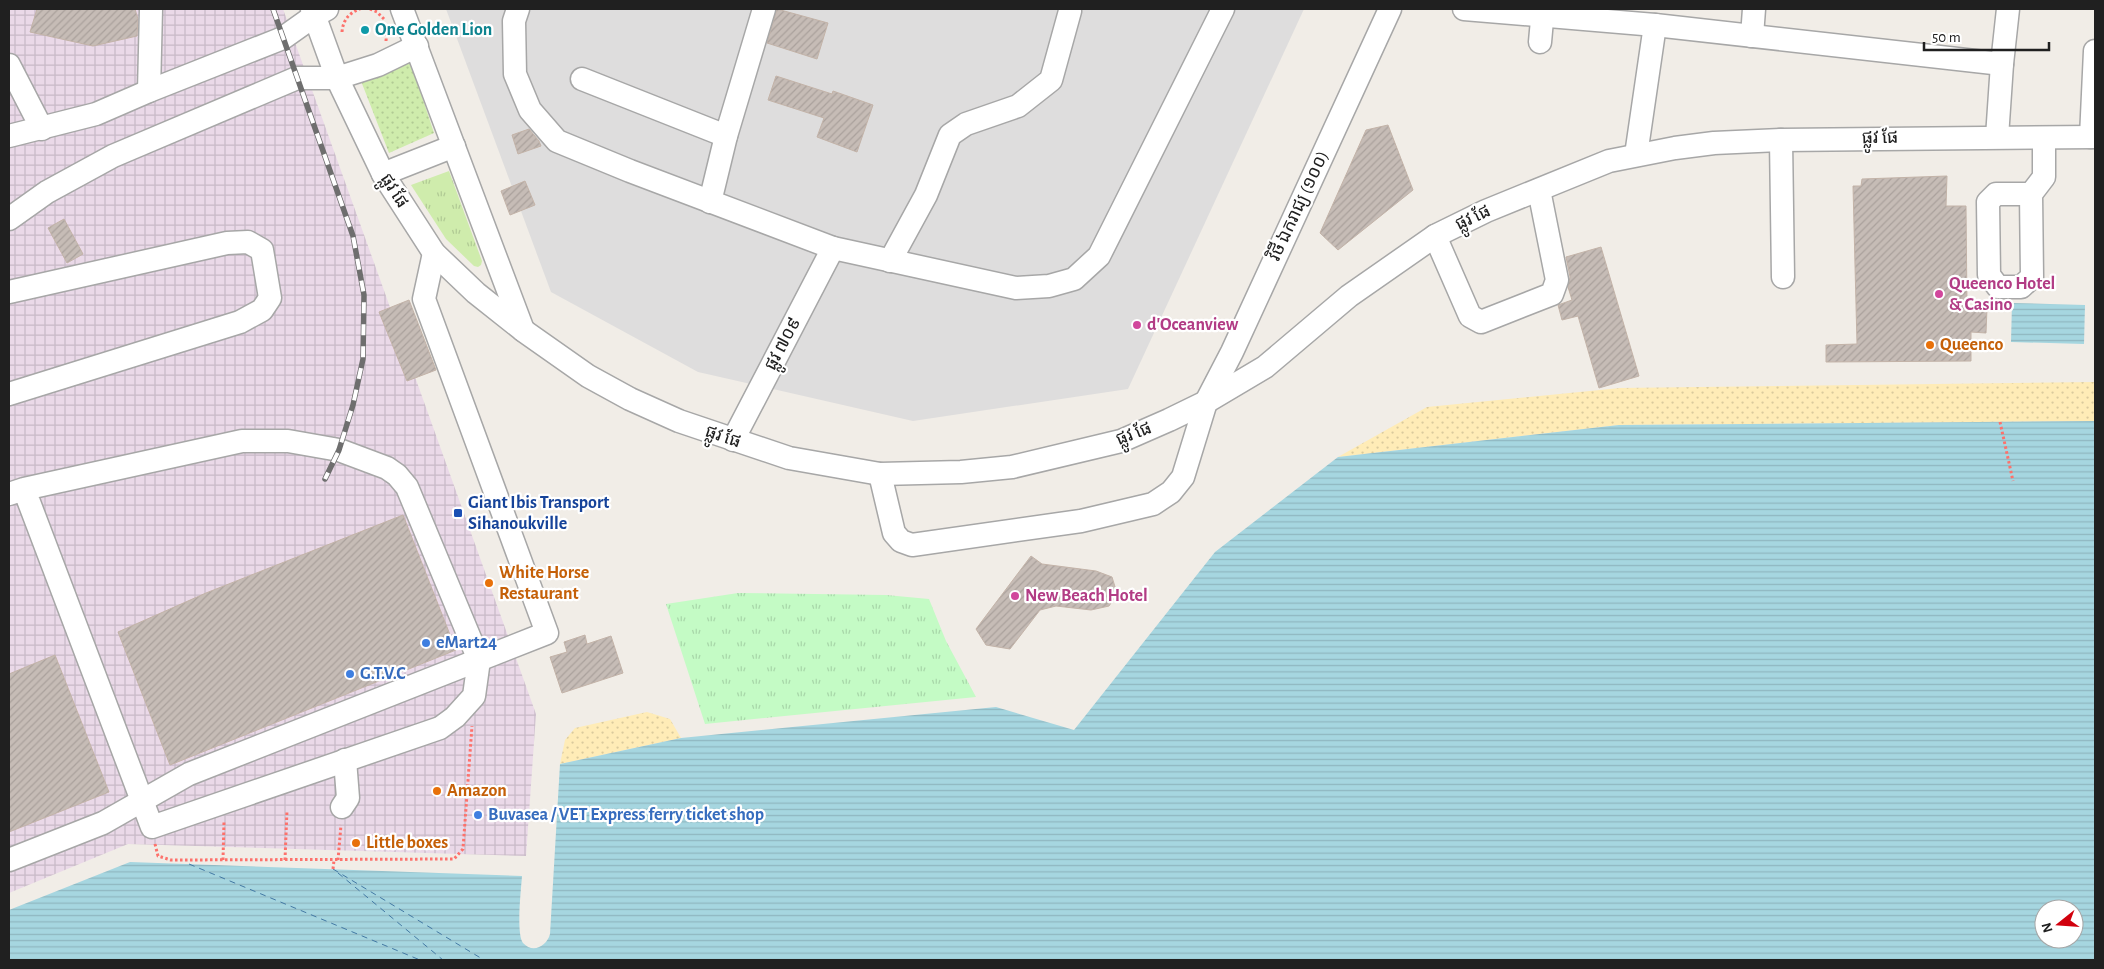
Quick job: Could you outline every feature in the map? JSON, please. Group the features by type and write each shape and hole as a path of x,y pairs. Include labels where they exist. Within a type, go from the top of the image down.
{"street":[{"path":"149,91 151,9"},
{"path":"402,9 524,331"},
{"path":"518,9 514,21 515,74 530,110 558,141 710,202 833,248 1016,288 1049,286 1074,279 1099,256 1223,9"},
{"path":"710,202 726,136 764,9"},
{"name":"វិថី ឯករាជ្យ (១០០)","path":"880,474 894,533 901,541 912,545 1081,521 1153,504 1171,492 1183,477 1206,402 1238,339 1390,9"},
{"path":"1464,9 1543,12 2002,64"},
{"path":"1752,36 1754,9"},
{"path":"1997,137 2008,9"},
{"path":"9,136 96,114 283,38 318,11"},
{"name":"ផ្លូវ ផែ","path":"318,11 337,78 383,174 434,253 476,293 524,331 588,376 630,399 679,421 789,458 880,474 961,472 1012,467 1121,441 1206,402 1266,366 1349,296 1435,236 1486,211 1609,161 1714,143 1781,140 2093,137"},
{"path":"890,261 926,195 950,135 966,124 1018,106 1051,80 1070,11"},
{"path":"1540,42 1543,12"},
{"path":"1636,155 1655,25"},
{"path":"9,219 48,192 112,156 298,78 337,78 378,65 416,46"},
{"path":"9,64 42,129"},
{"path":"2093,137 2095,64"},
{"path":"582,79 726,136"},
{"path":"2031,194 2044,177 2044,138"},
{"path":"1781,140 1783,277"},
{"path":"383,174 454,146"},
{"path":"1435,236 1470,316 1481,322 1552,294 1557,280 1539,190"},
{"path":"9,292 227,243 248,242 262,250 270,298 262,310 240,322 9,394"},
{"name":"ផ្លូវ ៧០៩","path":"733,440 833,248"},
{"path":"9,860 103,823 189,774 548,633 424,299 434,253"},
{"path":"1238,339 1244,359 1253,365 1266,366"},
{"path":"242,441 288,441 347,453 387,468 397,475 407,487 479,660 474,696 455,717 440,728 152,826 17,492 242,441"},
{"path":"342,807 348,798 345,760"}],"path":[{"path":"344,40 342,32 346,18 353,11 360,9"},
{"path":"370,9 384,18 387,25 386,41 380,49"},
{"path":"2000,422 2013,482"},
{"path":"152,826 158,856 164,859 189,862 224,860 454,860 463,849 474,696"},
{"path":"334,869 342,807"},
{"path":"285,860 287,810"},
{"path":"224,812 224,860"}],"shaded area":[{"path":"9,9 283,9 536,714 526,856 128,844 9,893"},
{"path":"446,9 1304,9 1128,389 913,421 698,372 551,292"}],"green space":[{"path":"410,60 434,133 389,153 361,81 387,74"},
{"path":"449,171 482,261 478,267 474,266 446,239 411,185"},
{"path":"738,593 886,595 929,599 946,641 976,697 705,724 666,604"}],"sand":[{"path":"2095,382 2095,421 1619,425 1338,457 1427,407 1620,388"},
{"path":"647,712 670,719 681,738 560,764 565,740 575,728"}],"water":[{"path":"2012,303 2085,305 2084,344 2011,342"},
{"path":"2095,421 2095,960 9,960 9,910 130,862 522,876 521,938 523,943 531,948 539,947 546,942 550,934 560,764 681,738 996,707 1074,730 1215,552 1338,457 1619,425"}],"building":[{"path":"37,9 135,9 138,19 137,36 93,46 30,32"},
{"path":"777,9 828,23 817,59 767,43"},
{"path":"776,76 832,94 833,91 873,105 857,152 817,137 824,118 768,100"},
{"path":"1388,125 1413,190 1338,250 1320,233 1366,130"},
{"path":"529,129 541,146 518,154 512,135"},
{"path":"1947,176 1946,206 1966,206 1967,307 1987,308 1986,333 1971,332 1971,361 1826,362 1826,345 1857,344 1853,186 1861,186 1862,179"},
{"path":"525,181 535,205 510,215 501,191"},
{"path":"64,219 83,254 67,263 48,228"},
{"path":"1601,247 1639,376 1599,388 1578,316 1562,320 1558,305 1572,300 1568,287 1570,277 1566,257"},
{"path":"409,300 436,370 407,381 379,312"},
{"path":"403,515 456,650 170,765 118,632 206,593"},
{"path":"1031,556 1042,564 1096,571 1112,577 1116,590 1115,597 1109,606 1091,610 1056,606 1040,610 1010,649 986,645 976,629"},
{"path":"585,635 587,644 611,636 623,673 562,693 550,657 567,652 564,642"},
{"path":"55,655 109,792 9,832 9,674"}],"ferry route":[{"path":"189,864 420,960"},
{"path":"333,869 484,960"},
{"path":"338,873 443,960"}],"railway":[{"path":"273,9 353,236 364,295 363,359 353,405 339,450 325,479"}],"place":[{"name":"One Golden Lion","path":"365,30"},
{"name":"Queenco Hotel & Casino","path":"1939,294"},
{"name":"d'Oceanview","path":"1137,325"},
{"name":"Queenco","path":"1930,345"},
{"name":"Giant Ibis Transport Sihanoukville","path":"458,513"},
{"name":"White Horse Restaurant","path":"489,583"},
{"name":"New Beach Hotel","path":"1015,596"},
{"name":"eMart24","path":"426,643"},
{"name":"G.T.V.C","path":"350,674"},
{"name":"Amazon","path":"437,791"},
{"name":"Buvasea / VET Express ferry ticket shop","path":"478,815"},
{"name":"Little boxes","path":"356,843"}]}
